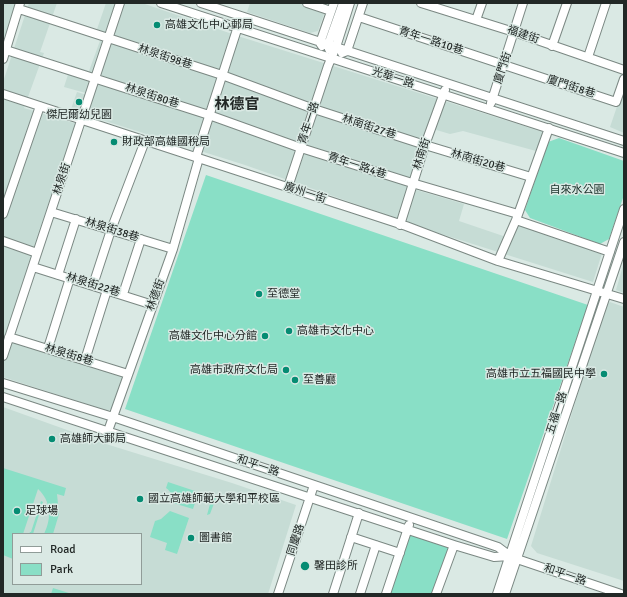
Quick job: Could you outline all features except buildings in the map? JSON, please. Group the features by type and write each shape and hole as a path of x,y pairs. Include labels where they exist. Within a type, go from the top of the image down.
{"street":[{"name":"林泉街","path":"3,356 120,3"},
{"name":"光華一路","path":"161,3 174,5 238,28 624,153"},
{"name":"光華一路","path":"201,3 624,141"},
{"path":"307,3 331,11"},
{"name":"青年一路","path":"288,188 330,58 328,45 331,11 334,3"},
{"name":"青年一路","path":"328,45 343,3"},
{"name":"青年一路","path":"328,45 350,3"},
{"path":"328,45 330,58 347,51 363,3"},
{"name":"福建街","path":"421,3 438,6 624,70"},
{"path":"476,20 482,3"},
{"name":"廈門街","path":"489,109 523,3"},
{"path":"552,46 567,3"},
{"path":"588,57 606,3"},
{"name":"林泉街98巷","path":"19,6 109,38 222,75 314,109"},
{"path":"3,59 19,6"},
{"name":"林德街","path":"108,431 173,249 209,115 241,17"},
{"name":"青年一路10巷","path":"359,17 504,65"},
{"name":"林泉街80巷","path":"6,50 209,115 300,148"},
{"name":"廈門街8巷","path":"504,65 616,102 624,79"},
{"name":"林南街","path":"400,225 425,145 447,84"},
{"name":"廣州一街","path":"3,94 400,225 498,260 624,300"},
{"path":"3,214 40,106"},
{"name":"林南街27巷","path":"314,109 425,145"},
{"path":"498,260 517,217 549,128"},
{"path":"93,285 144,141"},
{"name":"林南街20巷","path":"425,145 531,177"},
{"name":"青年一路4巷","path":"300,148 517,217 610,252"},
{"name":"五福一路","path":"505,594 513,558 624,209"},
{"name":"林泉街38巷","path":"51,212 173,249"},
{"path":"58,275 76,219"},
{"path":"123,294 141,239"},
{"path":"3,241 37,253"},
{"name":"五福一路","path":"497,594 513,558 624,242"},
{"name":"林泉街22巷","path":"33,267 153,304"},
{"path":"48,348 70,278"},
{"path":"85,360 107,290"},
{"name":"林泉街8巷","path":"9,337 128,374"},
{"name":"和平一路","path":"3,384 113,417 411,519 498,547 513,558"},
{"name":"和平一路","path":"3,397 454,545 494,557 513,558 621,594"},
{"name":"同慶路","path":"278,594 314,485"},
{"path":"333,594 359,513"},
{"path":"386,594 411,519"},
{"path":"352,537 400,552"},
{"path":"360,594 376,545"},
{"path":"436,594 454,545"}],"shaded area":[{"path":"3,3 17,3 3,45"},
{"path":"29,3 57,3 40,52 44,53 24,108 77,124 6,340 120,374 123,380 115,406 108,411 3,377 3,82"},
{"path":"106,3 142,3 241,37 543,132 536,151 463,131 450,134 433,129 413,189 464,204 459,221 512,239 517,223 602,253 593,282 438,233 245,165 86,115 93,95 64,87 71,65 89,71 101,38 95,35"},
{"path":"250,3 328,3 318,31 310,33 247,12"},
{"path":"624,86 624,133 610,127"},
{"name":"傑尼爾幼兒園","path":"77,92 87,95 82,112 71,109"},
{"path":"624,262 624,293 616,290"},
{"name":"高雄市立五福國民中學","path":"610,302 624,307 624,581 537,553 531,546 605,306"},
{"name":"國立高雄師範大學和平校區","path":"3,407 106,444 232,483 296,505 268,594 3,594"}],"green space":[{"name":"自來水公園","path":"559,138 624,161 624,195 609,239 600,244 530,218 525,210 548,142"},
{"path":"206,175 588,305 507,539 125,409"},
{"path":"3,468 66,488 64,496 57,494 59,514 53,533 44,533 47,528 49,510 46,499 38,489 23,533 12,533 12,559 3,555"},
{"path":"168,482 216,498 210,514 207,515 210,504 196,500 193,509 173,503 171,494 166,488"},
{"path":"41,501 43,502 33,533 30,533"},
{"path":"170,511 189,518 177,554 165,550 167,543 150,537 155,521 161,519"},
{"path":"410,533 451,547 434,594 389,594"},
{"path":"53,588 72,594 51,594"}],"place":[{"name":"高雄文化中心郵局","path":"157,25"},
{"name":"傑尼爾幼兒園","path":"79,102"},
{"name":"財政部高雄國稅局","path":"114,142"},
{"name":"至德堂","path":"259,294"},
{"name":"高雄市文化中心","path":"289,331"},
{"name":"高雄文化中心分館","path":"265,336"},
{"name":"高雄市政府文化局","path":"286,370"},
{"name":"高雄市立五福國民中學","path":"604,374"},
{"name":"至善廳","path":"295,380"},
{"name":"高雄師大郵局","path":"52,439"},
{"name":"國立高雄師範大學和平校區","path":"140,499"},
{"name":"足球場","path":"17,511"},
{"name":"圖書館","path":"191,538"},
{"name":"馨田診所","path":"305,566"}],"district":[{"name":"林德官","path":"237,105"}]}
